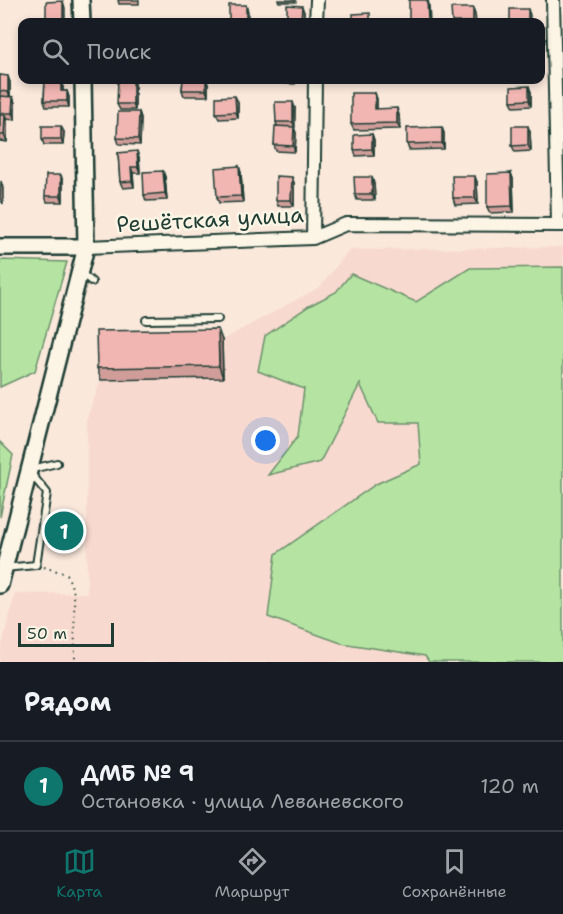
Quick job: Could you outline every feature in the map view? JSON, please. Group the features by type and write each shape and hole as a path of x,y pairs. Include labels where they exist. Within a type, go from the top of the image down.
{"street":[{"path":"81,0 82,18"},
{"path":"316,0 316,18"},
{"path":"554,0 561,224"},
{"path":"0,585 86,247 83,84"},
{"path":"313,238 315,84"},
{"name":"Решётская улица","path":"0,247 86,247 313,238 346,224 561,224"}],"lane":[{"path":"80,271 92,282"},
{"path":"146,320 218,319"},
{"path":"4,568 36,565 47,493 28,470 57,463"}],"path":[{"path":"36,565 67,574 74,593 75,662"}],"shaded area":[{"path":"563,247 563,662 0,662 0,652 15,594 87,593 87,418 101,380 101,343 222,340 320,287 349,250"}],"green space":[{"path":"0,260 67,262 35,371 0,387"},
{"path":"563,267 563,662 429,662 425,656 341,643 268,617 276,554 376,484 421,464 418,423 378,423 360,384 320,462 268,475 298,436 304,389 258,371 265,336 309,306 336,292 351,274 416,302 470,268"},
{"path":"0,442 13,455 0,517"}],"building":[{"path":"409,0 427,0 428,18 409,18"},
{"path":"63,1 63,18 46,18 46,2"},
{"path":"229,5 246,5 246,18 229,18"},
{"path":"287,5 302,6 301,18 287,18"},
{"path":"451,8 473,8 473,18 452,18"},
{"path":"510,9 528,9 528,18 510,18"},
{"path":"370,13 370,18 353,18 353,14"},
{"path":"0,75 8,76 8,92 0,91"},
{"path":"45,84 61,84 61,91 67,91 67,101 44,101"},
{"path":"118,84 133,84 133,104 117,104"},
{"path":"183,84 206,84 206,90 182,90"},
{"path":"529,86 529,100 511,101 511,87"},
{"path":"351,93 375,93 375,109 397,108 397,123 351,124"},
{"path":"0,96 13,97 12,113 0,113"},
{"path":"235,96 236,112 216,113 216,97"},
{"path":"275,102 293,102 293,122 276,122"},
{"path":"118,112 139,112 138,139 117,138"},
{"path":"0,115 5,115 4,135 0,135"},
{"path":"42,126 61,126 61,139 42,139"},
{"path":"275,126 294,127 293,146 274,145"},
{"path":"512,126 528,126 528,145 512,146"},
{"path":"442,127 442,143 407,144 407,128"},
{"path":"372,134 372,149 354,150 354,135"},
{"path":"137,151 138,167 131,167 132,181 120,182 118,153"},
{"path":"239,166 241,196 217,197 215,168"},
{"path":"163,171 165,193 144,195 143,172"},
{"path":"511,173 512,206 487,207 487,174"},
{"path":"46,175 61,175 61,196 45,196"},
{"path":"276,176 292,177 291,200 276,200"},
{"path":"452,176 475,176 475,198 453,198"},
{"path":"354,177 372,177 372,194 355,194"},
{"path":"218,329 219,366 97,368 96,331"}],"place":[{"name":"ДМБ № 9","path":"64,531"}]}
